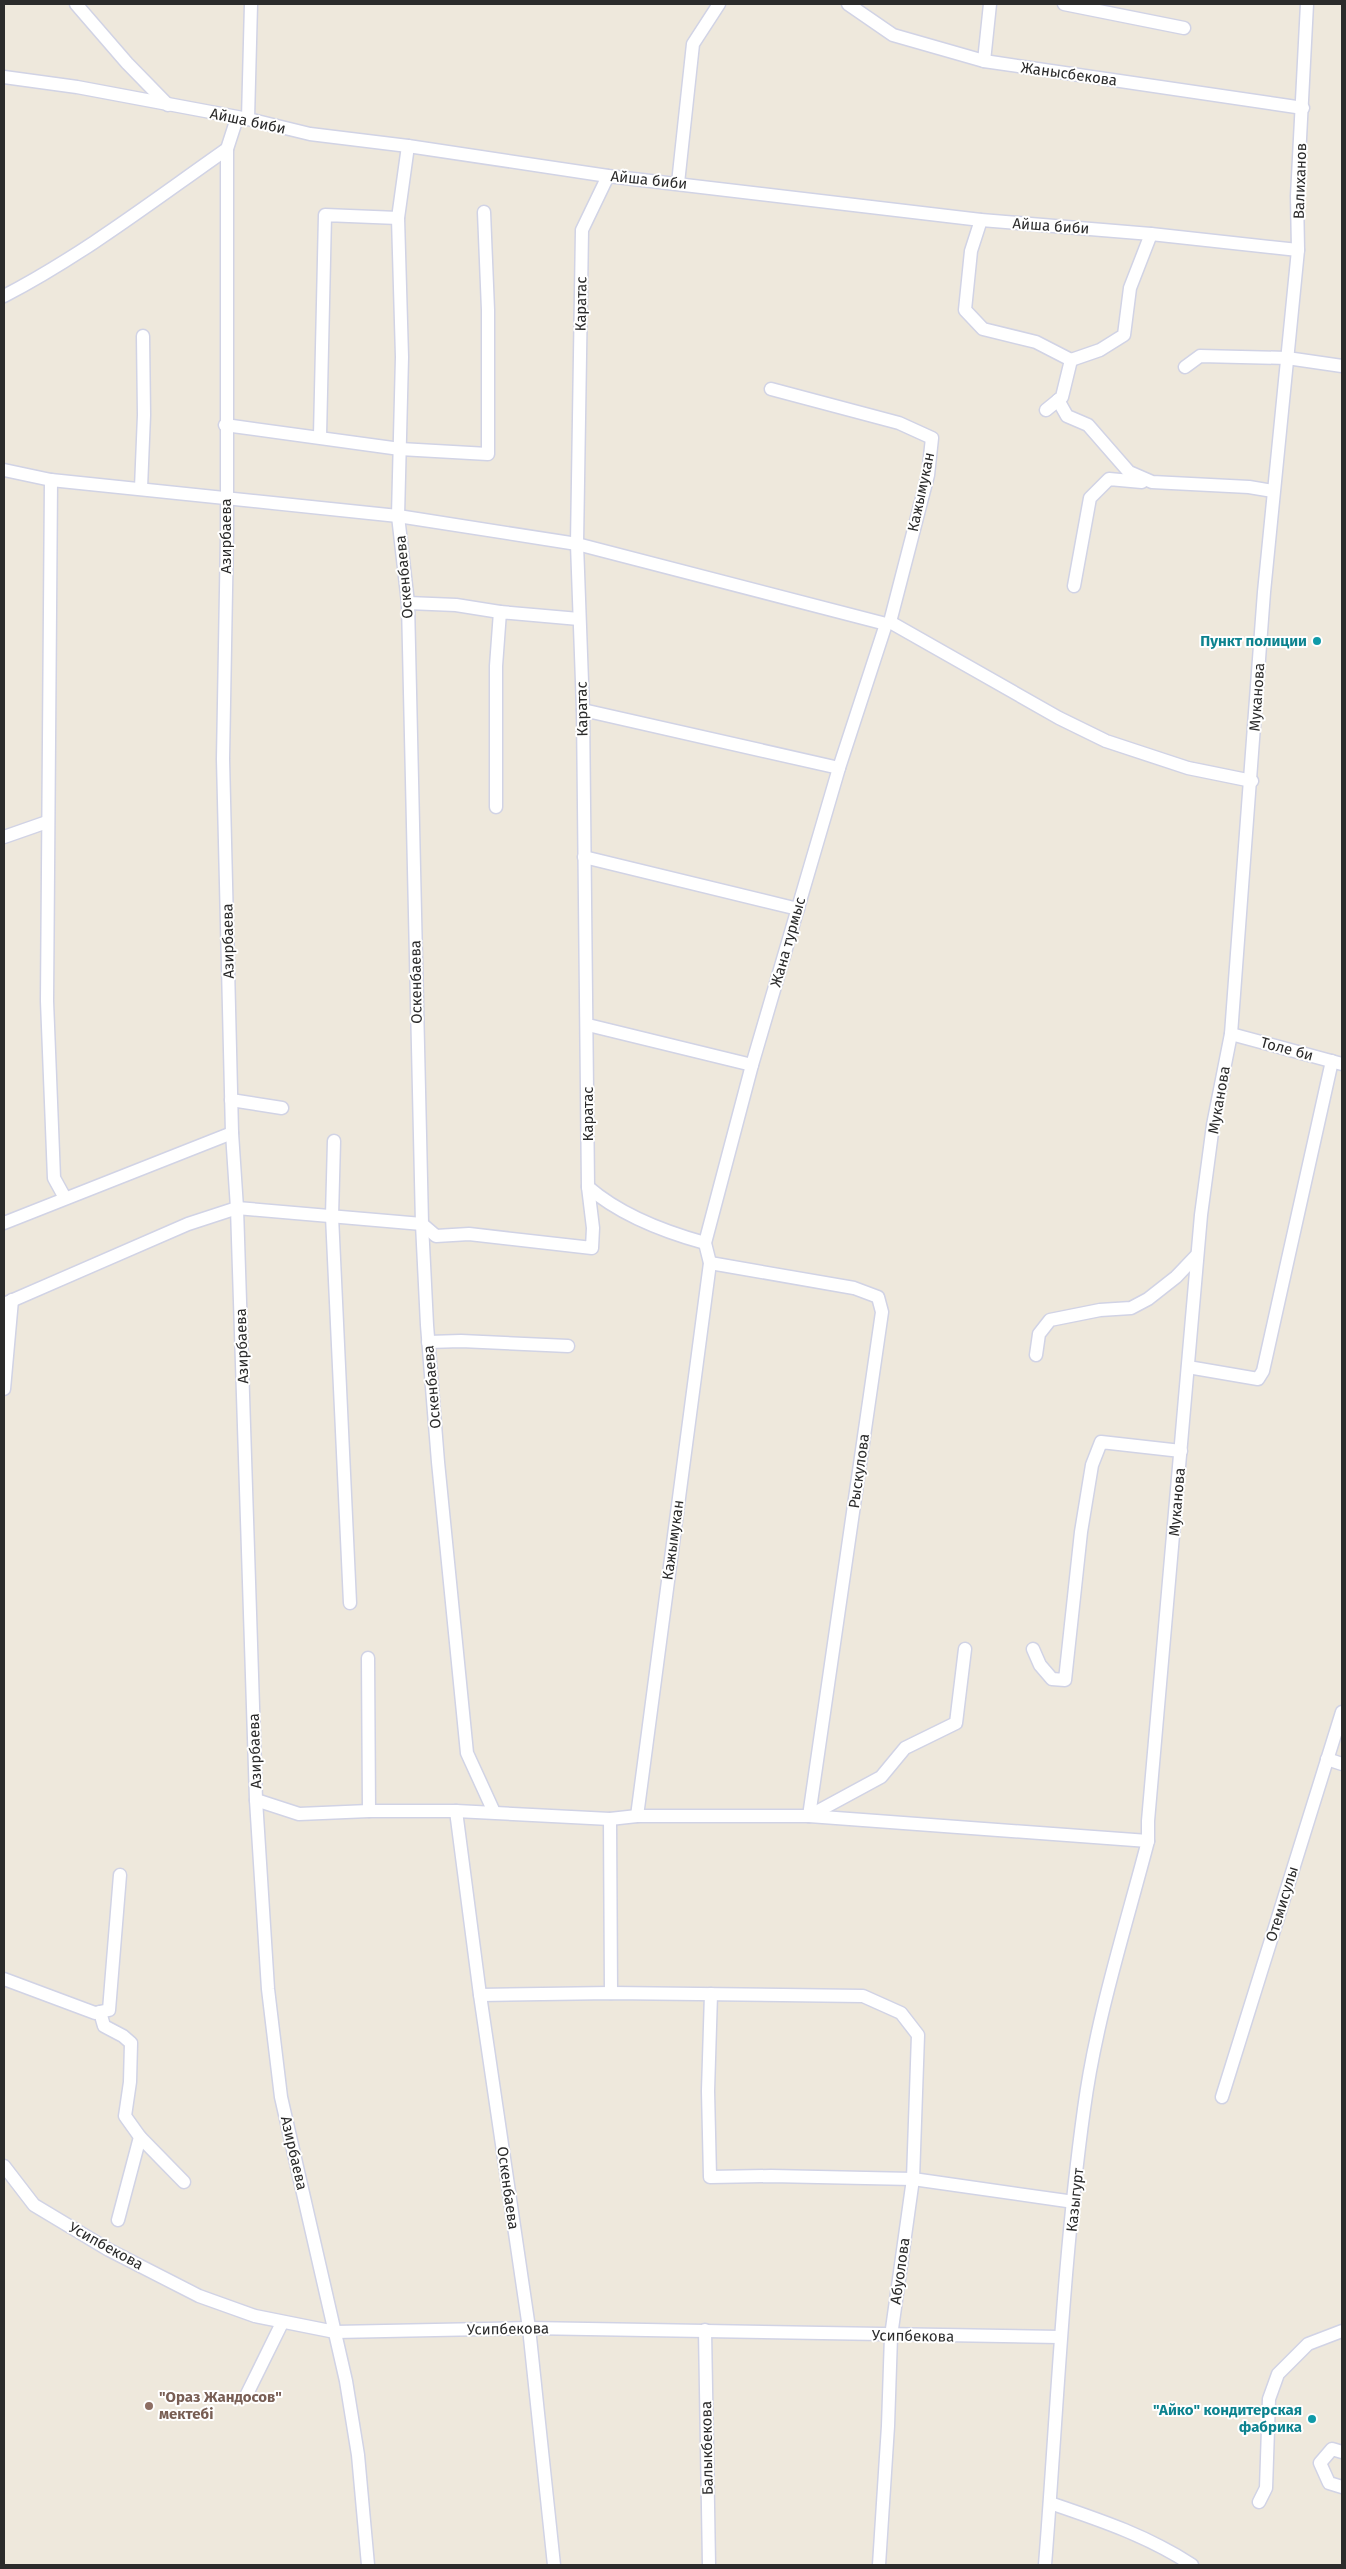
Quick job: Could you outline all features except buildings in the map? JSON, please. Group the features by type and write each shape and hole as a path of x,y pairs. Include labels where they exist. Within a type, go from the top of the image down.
{"street":[{"path":"76,4 127,63 168,105"},
{"name":"Азирбаева","path":"251,4 242,119 227,149 225,425 227,534 223,758 232,1134 237,1208 256,1800 268,1989 281,2097 346,2381 358,2455 368,2565"},
{"path":"678,183 693,44 719,4"},
{"name":"Жанысбекова","path":"848,4 893,35 984,61 1303,108"},
{"path":"984,61 990,4"},
{"path":"1064,4 1184,28"},
{"name":"Валиханов","path":"1287,358 1298,250 1298,196 1307,4"},
{"name":"Айша биби","path":"4,77 76,87 310,134 408,146 608,176 981,220 1151,234 1298,250"},
{"name":"Оскенбаева","path":"408,146 398,218 402,357 398,516 408,603 422,1224 428,1342 467,1753 494,1812"},
{"path":"4,296 33,281 94,242 227,149"},
{"name":"Каратас","path":"422,1224 436,1236 469,1234 592,1248 593,1228 588,1187 588,1025 583,710 576,544 582,230 608,176"},
{"path":"225,425 320,436 400,449 488,454 488,310 484,212"},
{"path":"320,436 325,215 398,218"},
{"path":"981,220 970,251 965,310 983,328 1036,342 1071,360 1100,350 1124,335 1130,288 1151,234"},
{"path":"141,488 144,415 142,336"},
{"path":"1185,367 1200,356 1287,358 1342,366"},
{"name":"Муканова","path":"1148,1841 1148,1821 1182,1451 1197,1255 1213,1124 1231,1034 1273,491 1287,358"},
{"path":"1046,410 1062,397 1071,360"},
{"name":"Кажымукан","path":"771,389 900,423 932,438 924,491 888,623"},
{"path":"1058,400 1067,416 1088,425 1129,472 1152,482"},
{"path":"4,470 51,480 226,496 398,516 576,544 888,623 1058,718 1106,741 1188,768 1252,781"},
{"path":"1074,586 1090,498 1109,479 1249,486 1273,491"},
{"path":"51,480 47,1001 54,1178 65,1198"},
{"path":"408,603 456,604 500,612 579,619"},
{"path":"496,807 496,666 500,612"},
{"name":"Жана турмыс","path":"710,1263 705,1243 752,1065 839,768 888,623"},
{"path":"583,710 839,768"},
{"path":"4,837 47,822"},
{"path":"584,857 798,909"},
{"path":"588,1025 752,1065"},
{"name":"Толе би","path":"1231,1034 1337,1062"},
{"path":"1188,1367 1258,1379 1263,1371 1337,1062"},
{"path":"231,1100 282,1108"},
{"path":"4,1223 232,1134"},
{"path":"334,1141 332,1216 350,1603"},
{"path":"588,1187 606,1202 668,1233 705,1243"},
{"path":"4,1389 8,1302 188,1224 237,1208 422,1224"},
{"path":"1036,1355 1039,1334 1050,1320 1091,1311 1132,1308 1148,1300 1197,1255"},
{"name":"Кажымукан","path":"637,1816 710,1263"},
{"name":"Рыскулова","path":"710,1263 854,1288 878,1297 882,1312 809,1816"},
{"path":"428,1342 461,1341 568,1346"},
{"path":"1033,1649 1040,1665 1052,1679 1065,1680 1081,1532 1092,1465 1101,1442 1182,1451"},
{"path":"809,1816 881,1777 905,1748 956,1723 965,1649"},
{"path":"368,1658 369,1811"},
{"name":"Отемисулы","path":"1222,2097 1342,1712"},
{"path":"1327,1759 1342,1764"},
{"path":"256,1800 299,1814 369,1811 456,1811 610,1819 637,1816 809,1816 1148,1841"},
{"name":"Оскенбаева","path":"456,1811 480,1995 529,2328 554,2565"},
{"path":"610,1819 611,1993"},
{"name":"Казыгурт","path":"1045,2565 1060,2337 1084,2109 1095,2045 1148,1841"},
{"path":"4,1979 95,2013 109,2010 120,1875"},
{"path":"480,1995 711,1994 708,2091 710,2177 771,2176 912,2179 1074,2202"},
{"name":"Абуолова","path":"711,1994 862,1996 901,2013 918,2035 912,2179 891,2336 888,2426 879,2565"},
{"path":"100,2012 104,2026 123,2036 131,2043 130,2082 125,2116 140,2137 184,2182"},
{"path":"118,2220 140,2137"},
{"name":"Усипбекова","path":"4,2166 34,2205 109,2250 199,2296 255,2316 282,2323 335,2332 529,2328 705,2330 891,2336 1060,2337"},
{"path":"247,2394 282,2323"},
{"name":"Балыкбекова","path":"705,2330 709,2565"},
{"path":"1259,2502 1266,2488 1269,2399 1278,2374 1308,2344 1342,2331"},
{"path":"1342,2452 1332,2449 1320,2463 1329,2484 1342,2487"},
{"path":"1050,2503 1118,2526 1162,2546 1177,2561 1192,2565"}],"place":[{"name":"Пункт полиции","path":"1317,641"},
{"name":"\"Ораз Жандосов\" мектебі","path":"149,2406"},
{"name":"\"Айко\" кондитерская фабрика","path":"1312,2419"}]}
